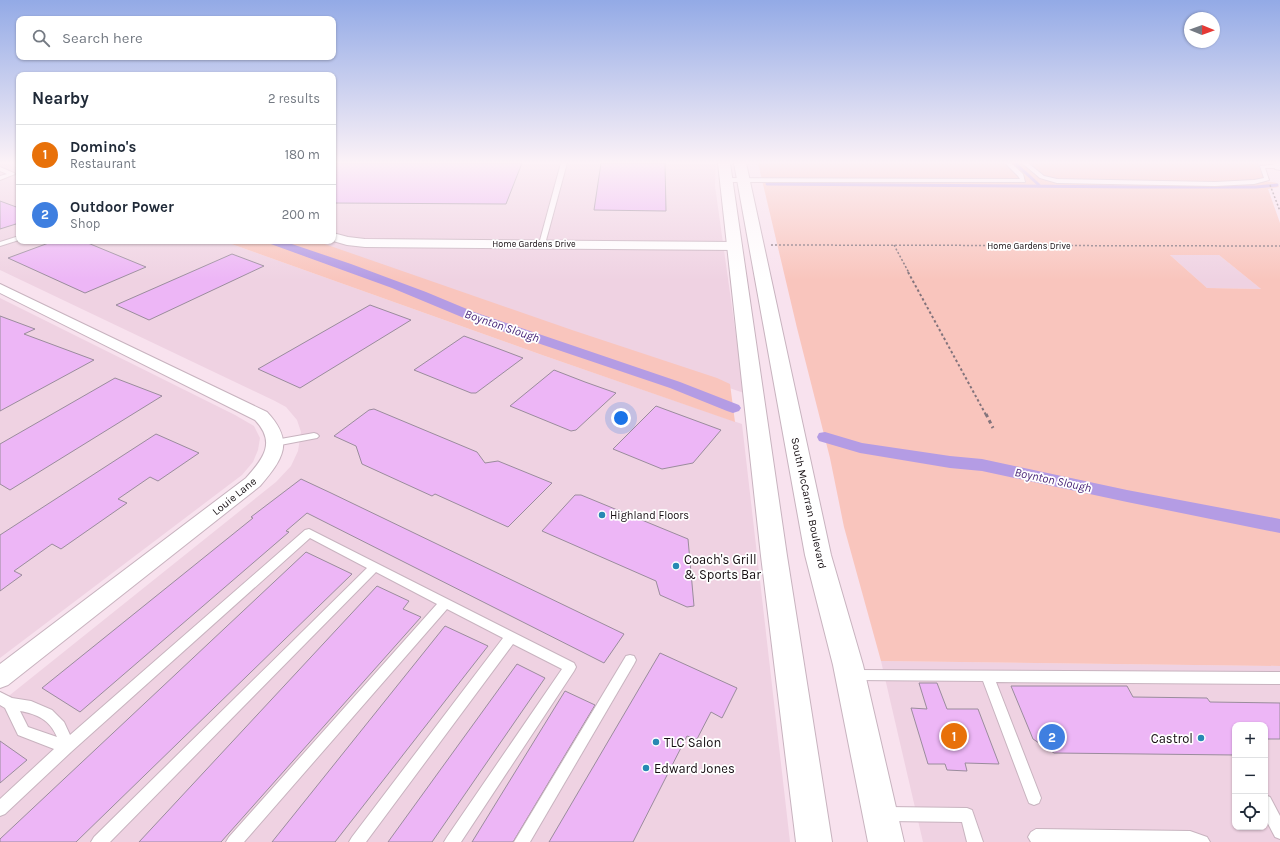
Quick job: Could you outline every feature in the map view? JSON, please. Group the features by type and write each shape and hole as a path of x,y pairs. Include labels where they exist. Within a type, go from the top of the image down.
{"main road":[{"path":"734,202 736,246 774,556 814,842"},
{"name":"South McCarran Boulevard","path":"740,202 779,355 818,555 850,675 883,828"},
{"path":"736,246 744,250 749,256 761,319 766,334 779,355"}],"street":[{"name":"Home Gardens Drive","path":"336,238 359,243 736,246"},
{"path":"0,288 261,416 270,423 275,433 275,443"},
{"name":"Louie Lane","path":"0,678 253,482 265,469 272,456 275,443"}],"lane":[{"path":"542,244 553,202"},
{"path":"0,244 16,239"},
{"path":"275,443 314,436"},
{"path":"0,809 66,747 309,533 570,667 452,842"},
{"path":"99,842 374,567"},
{"path":"234,842 445,603"},
{"path":"357,842 512,637"},
{"path":"522,842 630,660"},
{"path":"850,675 1280,678"},
{"path":"988,676 1034,798"},
{"path":"5,701 23,731 66,747"},
{"path":"5,701 46,712 64,734 66,747"},
{"path":"1268,808 1280,832"},
{"path":"883,828 967,815 975,842"},
{"path":"1036,837 1190,840 1202,842"}],"path":[{"name":"Home Gardens Drive","path":"778,245 1280,246"},
{"path":"894,245 993,428"}],"shaded area":[{"path":"0,202 16,202 16,244 231,244 542,355 742,424 790,842 0,842 0,703 276,482 291,466 298,451 301,432 297,420 286,407 275,401 0,270"},
{"path":"336,202 717,202 744,393 307,244 336,244"},
{"path":"767,202 1273,202 1280,223 1280,666 881,661 844,527 830,458","holes":["1170,255 1219,255 1261,289 1207,288"]},
{"path":"231,244 325,244 572,330 717,378 730,384 735,422"},
{"path":"1169,254 1219,255 1261,289 1207,288"},
{"path":"0,298 235,415 254,426 260,438 258,450 253,462 242,475 0,658"},
{"path":"881,661 1280,666 1280,842 923,842"}],"building":[{"path":"0,202 16,207 16,224 0,229"},
{"path":"336,202 507,202 506,204 336,203"},
{"path":"595,202 666,202 666,211 594,210"},
{"path":"46,244 90,244 146,267 85,293 8,258"},
{"path":"232,254 264,266 149,320 116,305"},
{"path":"370,305 411,320 300,388 258,369"},
{"path":"0,316 35,329 24,334 94,360 0,411"},
{"path":"464,336 523,358 476,393 471,393 414,370"},
{"path":"554,370 616,393 576,430 571,431 510,406"},
{"path":"115,378 162,396 10,490 0,484 0,444"},
{"path":"656,406 721,430 693,463 662,469 613,449"},
{"path":"374,409 477,452 485,463 498,461 552,483 508,527 435,494 432,496 362,464 356,446 334,436 369,410"},
{"path":"156,434 199,453 158,481 150,477 118,499 127,503 61,549 52,544 14,571 22,575 0,591 0,535"},
{"path":"301,479 624,634 604,663 307,513 286,531 289,532 80,712 42,688 253,518 251,517"},
{"path":"575,495 581,495 688,539 694,606 687,607 660,595 656,581 542,531"},
{"path":"306,552 352,574 76,842 0,842 0,839"},
{"path":"377,586 409,601 403,609 421,617 221,842 139,842"},
{"path":"445,626 488,646 335,842 272,842"},
{"path":"660,653 737,688 722,718 711,712 697,739 687,736 633,842 549,842"},
{"path":"517,664 545,678 432,842 388,842"},
{"path":"919,683 937,683 947,709 978,709 999,764 965,763 967,771 947,770 945,764 928,764 911,708 927,709"},
{"path":"1011,686 1127,686 1133,697 1207,698 1210,702 1280,703 1280,739 1268,739 1268,722 1232,722 1232,755 1054,753 1033,739"},
{"path":"565,691 595,705 513,842 472,842"},
{"path":"0,741 27,760 0,783"}],"waterway":[{"name":"Boynton Slough","path":"281,244 397,285 469,315 675,385 733,408"},
{"name":"Boynton Slough","path":"825,437 860,448 950,462 982,465 1127,496 1280,526"}],"place":[{"name":"Highland Floors","path":"602,515"},
{"name":"Coach's Grill & Sports Bar","path":"676,566"},
{"name":"Domino's","path":"954,736"},
{"name":"Outdoor Power","path":"1052,737"},
{"name":"Castrol","path":"1201,738"},
{"name":"TLC Salon","path":"656,742"},
{"name":"Edward Jones","path":"646,768"}]}
